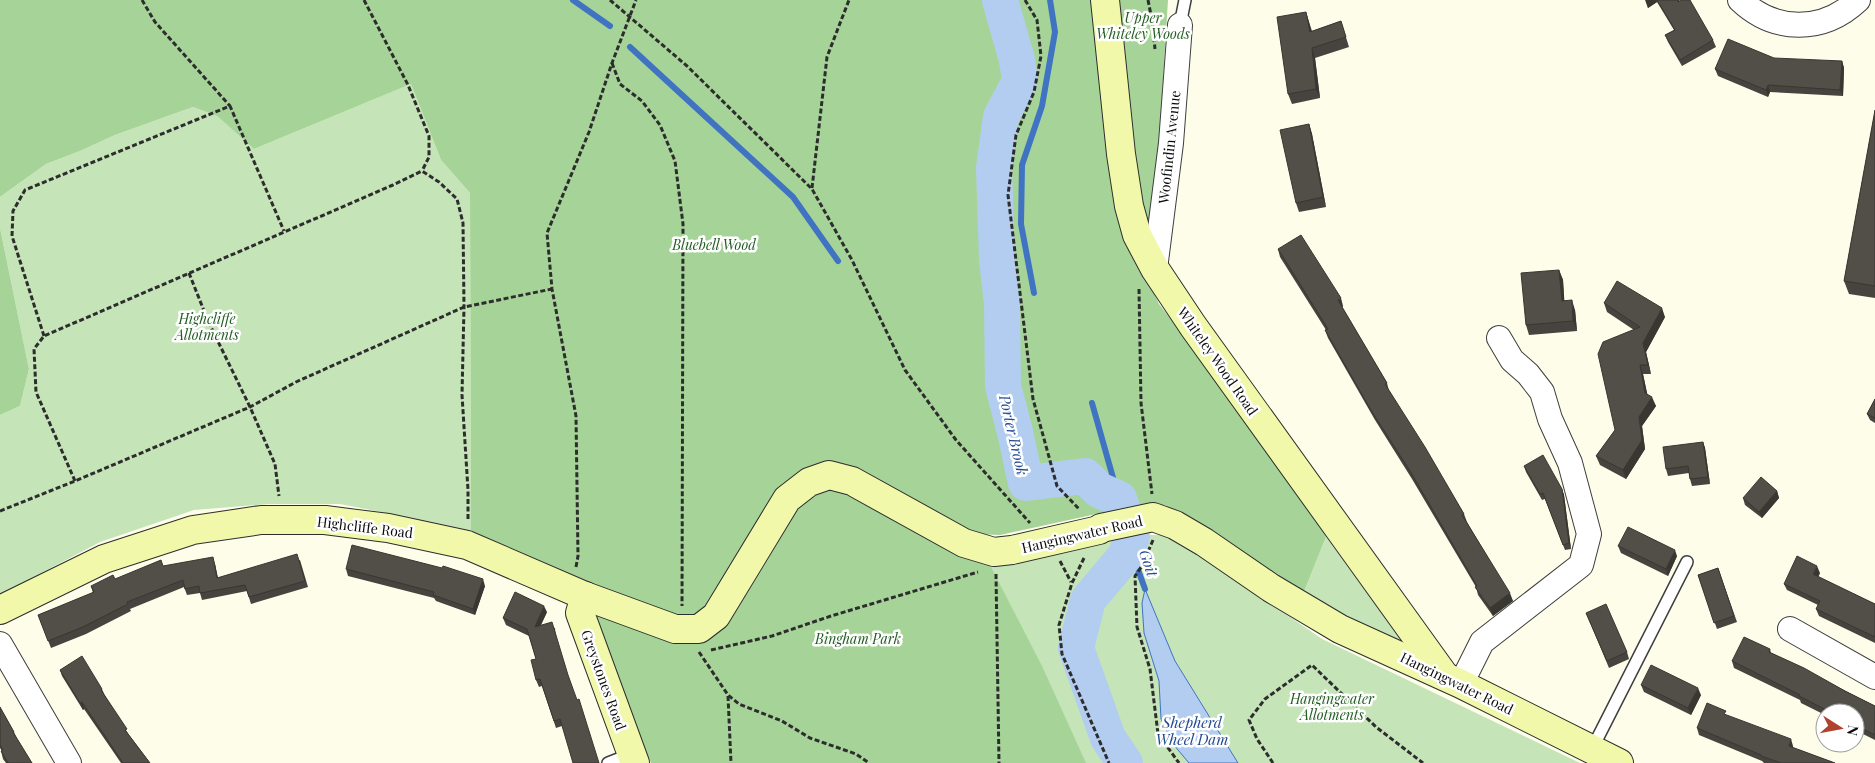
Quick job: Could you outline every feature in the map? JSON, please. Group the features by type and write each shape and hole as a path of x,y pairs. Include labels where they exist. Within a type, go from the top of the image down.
{"street":[{"name":"Whiteley Wood Road","path":"1105,0 1121,154 1129,206 1137,236 1155,269 1192,326 1453,679"},
{"path":"1740,0 1756,12 1793,26 1813,25 1832,17 1858,0"},
{"name":"Woofindin Avenue","path":"1155,269 1171,143 1180,25"},
{"path":"1453,679 1482,642 1581,565 1589,534 1570,463 1550,419 1542,392 1528,374 1512,360 1499,338"},
{"name":"Hangingwater Road","path":"578,593 675,629 687,640 716,616 787,499 809,482 829,475 852,481 964,543 994,552 1012,550 1153,517 1175,525 1204,542 1272,588 1340,629 1453,679 1619,763"},
{"name":"Highcliffe Road","path":"0,610 104,559 193,530 261,520 325,520 388,528 467,544 578,593"},
{"name":"Greystones Road","path":"578,593 580,613 624,760"},
{"path":"1790,629 1875,677"},
{"path":"0,644 69,763"}],"lane":[{"path":"1180,25 1185,0"},
{"path":"1592,749 1687,562"}],"path":[{"path":"142,0 155,22 230,106 284,231"},
{"path":"75,481 36,392 34,349 44,336 422,171 429,157 429,136 408,85 364,0"},
{"path":"610,0 630,15 687,66 812,189 852,260 905,370 956,440 1032,525"},
{"path":"578,593 576,416 552,289 547,233 589,132 636,0"},
{"path":"812,189 827,57 849,0"},
{"path":"1025,0 1037,20 1041,56 1034,92 1016,135 1008,195 1034,399 1057,486"},
{"path":"612,63 620,84 642,101 660,125 675,161 682,224 687,640 699,651 728,695 739,704 782,721 810,738 856,754 869,763"},
{"path":"44,336 12,236 13,211 25,190 230,106"},
{"path":"422,171 439,182 457,199 462,223 464,307 462,395 468,490 467,544"},
{"path":"1153,517 1154,506 1141,403 1138,290 1155,269"},
{"path":"189,273 208,321 250,407 275,464 282,520"},
{"path":"0,511 250,407 296,382 464,307 552,289"},
{"path":"1142,566 1135,576 1137,627 1150,669 1158,734 1179,763"},
{"path":"996,567 999,763"},
{"path":"699,651 718,649 772,636 986,570"},
{"path":"1072,583 1059,625 1062,654 1109,763"},
{"path":"1273,763 1257,739 1249,720 1265,699 1312,665 1376,727 1423,763"},
{"path":"728,695 731,763"}],"green space":[{"name":"Bluebell Wood","path":"0,0 1096,0 1125,231 1159,304 1272,450 1326,537 1303,594 1165,505 1124,508 1000,535 971,534 851,467 818,465 782,484 706,612 687,619 668,619 471,536 470,193 441,160 411,84 254,149 217,116 193,107 115,135 46,164 0,197"},
{"name":"Upper Whiteley Woods","path":"1115,0 1168,0 1159,148 1151,225 1143,225"},
{"name":"Highcliffe Allotments","path":"411,84 441,160 470,193 471,536 412,518 340,504 268,504 194,510 100,542 0,595 0,415 20,406 29,369 0,228 0,197 46,164 115,135 193,107 217,116 254,149"},
{"path":"0,228 29,369 20,406 0,415"},
{"name":"Bingham Park","path":"838,486 990,565 1130,535 1171,535 1322,639 1580,763 651,763 593,613 672,641 708,641 796,500"},
{"name":"Bingham Park","path":"838,486 990,565 1042,666 1086,763 651,763 593,613 672,641 708,641 796,500"},
{"path":"1326,537 1408,650 1303,594"}],"water":[{"name":"Shepherd Wheel Dam","path":"1145,589 1175,661 1238,763 1189,763 1173,744 1161,719 1159,681 1144,633 1142,603"}],"building":[{"path":"1657,0 1678,0 1678,2 1690,0 1713,40 1680,60 1665,35 1675,30"},
{"path":"1306,12 1310,32 1341,21 1346,37 1312,48 1316,89 1288,94 1277,17"},
{"path":"1728,39 1774,58 1842,61 1840,90 1768,85 1766,90 1715,69"},
{"path":"1875,110 1875,286 1844,281"},
{"path":"1309,124 1323,197 1296,203 1280,130"},
{"path":"1301,235 1341,298 1338,300 1387,383 1385,384 1425,447 1464,514 1462,515 1510,593 1490,608 1475,587 1477,586 1410,471 1372,412 1325,330 1328,329 1278,249"},
{"path":"1559,270 1562,301 1572,300 1573,321 1526,325 1521,273"},
{"path":"1617,281 1662,308 1643,343 1648,365 1640,365 1645,393 1652,397 1639,417 1642,440 1623,470 1596,456 1615,430 1598,354 1603,342 1640,327 1604,303"},
{"path":"1875,399 1875,418 1867,414"},
{"path":"1703,442 1708,477 1690,479 1688,466 1666,469 1663,447"},
{"path":"1543,455 1562,489 1569,543 1563,545 1543,493 1540,494 1524,466"},
{"path":"1761,477 1777,491 1759,512 1743,498"},
{"path":"1628,527 1675,550 1666,569 1618,546"},
{"path":"352,545 442,568 443,566 483,579 473,609 433,595 434,592 346,569"},
{"path":"297,554 305,581 249,597 245,585 200,593 199,586 185,589 183,580 127,602 128,604 83,627 48,641 38,615 94,592 91,586 113,575 115,579 161,560 163,566 213,557 217,578"},
{"path":"1797,556 1817,566 1813,574 1875,604 1875,637 1816,609 1820,601 1784,584"},
{"path":"1718,568 1734,616 1714,623 1698,575"},
{"path":"515,592 544,606 535,627 552,622 568,675 577,700 579,699 599,763 573,763 560,719 554,721 540,679 536,680 531,660 536,659 527,629 503,618"},
{"path":"1606,604 1627,652 1607,661 1586,613"},
{"path":"1744,637 1770,649 1769,652 1804,668 1875,706 1875,735 1865,730 1865,703 1815,704 1732,661"},
{"path":"82,656 101,690 127,729 125,730 150,763 123,763 82,702 80,703 60,670"},
{"path":"1651,665 1698,688 1688,708 1641,685"},
{"path":"1707,703 1726,711 1724,714 1791,739 1789,746 1835,763 1781,763 1697,728"},
{"path":"0,707 32,763 8,763 1,751 3,750 0,745"}],"waterway":[{"path":"573,0 610,26"},
{"name":"Porter Brook","path":"1000,0 1017,60 1020,81 1001,117 994,168 997,260 1002,304 1003,386 1026,483 1085,476 1099,490 1119,499 1132,536 1126,555 1088,600 1076,648 1108,738 1125,763"},
{"path":"1034,293 1021,224 1022,165 1042,106 1055,32 1050,0"},
{"path":"630,47 793,197 838,261"},
{"path":"1092,403 1119,499"},
{"path":"1099,490 1109,519"},
{"path":"1108,575 1117,543 1113,531"},
{"name":"Goit","path":"1129,545 1145,589"}],"park label":[{"name":"Hangingwater Allotments","path":"1332,706"}]}
